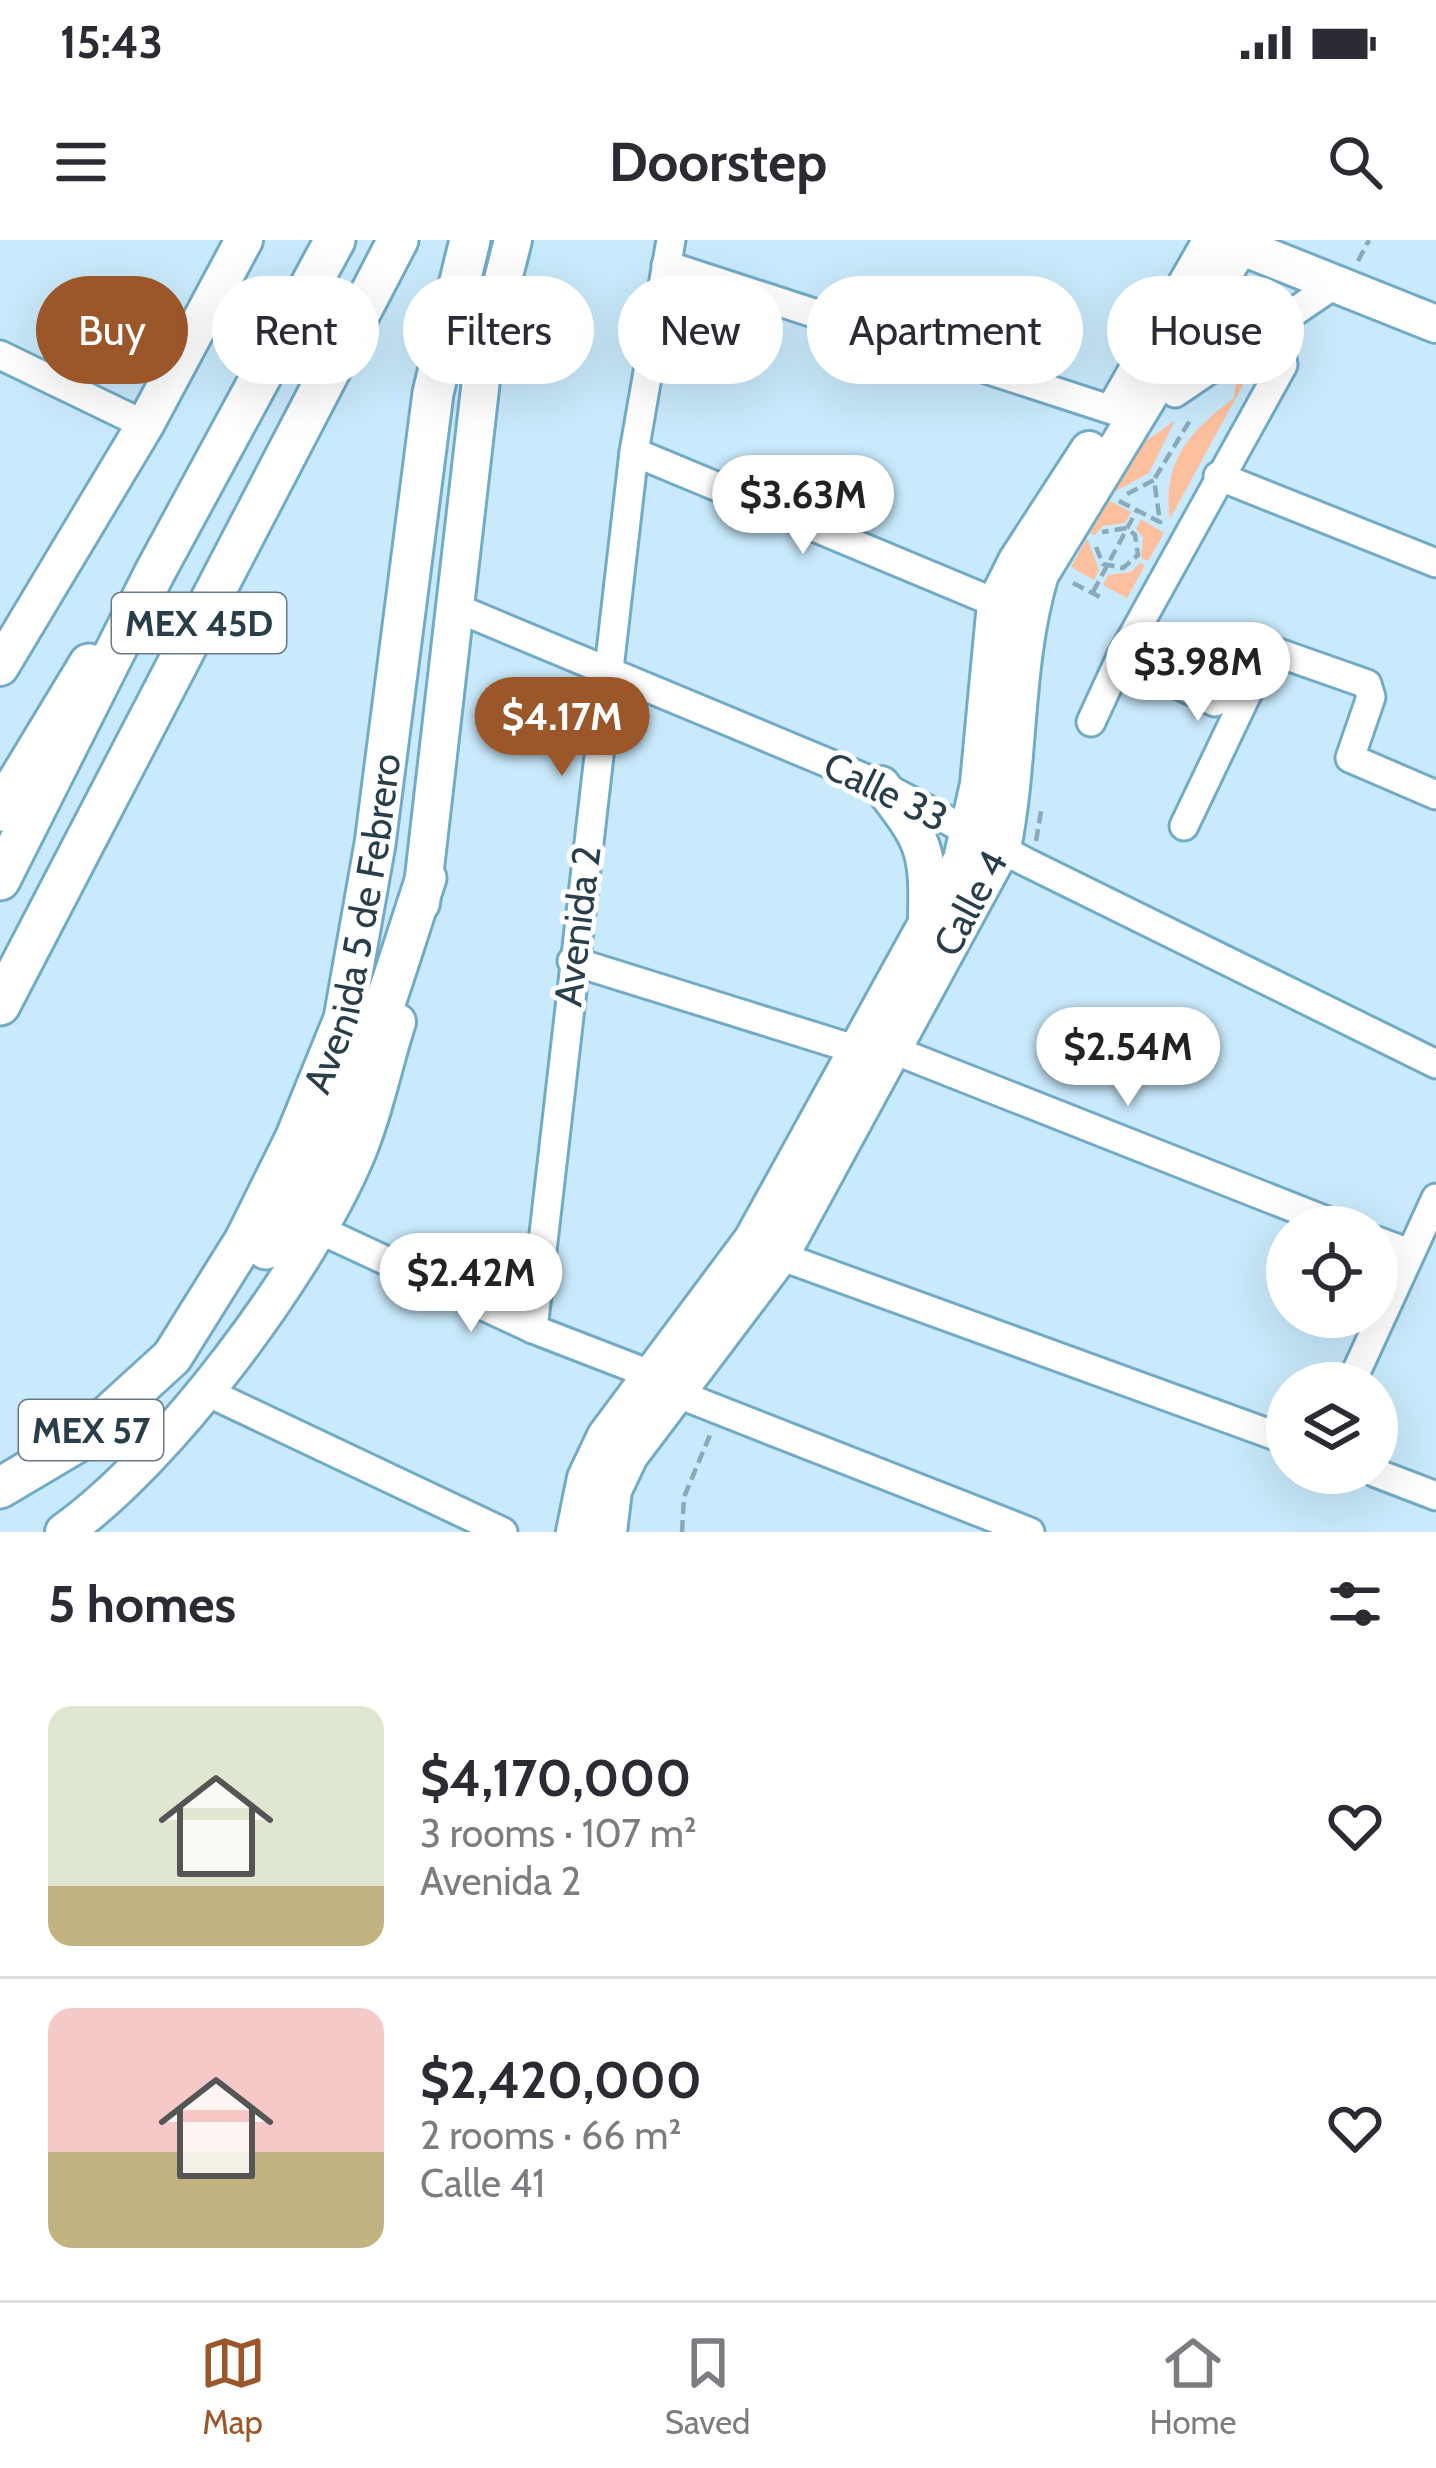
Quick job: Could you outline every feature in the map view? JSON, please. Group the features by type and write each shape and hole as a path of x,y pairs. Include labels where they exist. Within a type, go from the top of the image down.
{"highway":[{"name":"MEX 45D","path":"0,880 155,572 335,240"},
{"name":"MEX 45D","path":"0,1005 398,240"},
{"name":"Avenida 5 de Febrero","path":"0,1489 80,1440 172,1357 245,1240 295,1139 344,1019 375,844 433,393 470,240"},
{"path":"0,811 63,699 155,572"},
{"path":"172,1357 270,1244 329,1144 379,1020 426,878"}],"main road":[{"path":"0,667 145,425 244,240"},
{"path":"64,1532 207,1392 318,1229 357,1153 400,1009 426,878 484,354 513,240"},
{"path":"1231,242 1436,324"},
{"name":"Calle 4","path":"575,1532 586,1478 606,1436 780,1256 927,919 1000,848 996,603 1017,561 1114,411 1231,242"},
{"name":"Calle 4","path":"608,1532 613,1490 662,1383 1000,848 1012,799 1028,615 1040,574 1231,242"},
{"path":"881,784 922,840 928,866 927,919"}],"street":[{"path":"668,253 1114,411"},
{"name":"Avenida 2","path":"533,1329 634,452 668,253"},
{"path":"1304,305 1335,284"},
{"path":"0,355 145,425"},
{"path":"1175,393 1188,384"},
{"path":"1091,722 1121,657 1271,384"},
{"path":"634,452 996,603"},
{"path":"1219,476 1436,563"},
{"name":"Calle 33","path":"454,607 881,784 1436,1064"},
{"path":"1121,657 1215,702 1224,696 1251,648 1268,649 1366,684 1371,697 1350,758 1436,795"},
{"path":"1184,826 1268,649"},
{"path":"572,961 873,1049 1287,1206"},
{"path":"1360,1362 1436,1198"},
{"path":"318,1229 533,1329 1030,1532"},
{"path":"1398,1249 1409,1253"},
{"path":"780,1256 1266,1432"},
{"path":"207,1392 503,1532"},
{"path":"1398,1481 1436,1496"}],"path":[{"path":"1160,522 1115,500 1154,480 1185,421 1205,408"},
{"path":"1154,480 1160,522 1157,543"},
{"path":"1093,592 1137,510"},
{"path":"1102,532 1127,528"},
{"path":"1107,566 1123,568 1138,555 1139,545 1127,528"},
{"path":"1096,547 1107,566"},
{"path":"1067,595 1073,582 1104,599"},
{"path":"1000,848 1042,829 1042,791"}],"shaded area":[{"path":"1236,384 1243,384 1170,519 1170,480 1182,450 1234,398"},
{"path":"1175,421 1149,473 1114,492 1138,446"},
{"path":"1108,500 1131,512 1125,523 1090,533"},
{"path":"1141,519 1164,533 1148,561 1141,558 1143,537 1136,529"},
{"path":"1087,538 1099,570 1094,580 1071,567"},
{"path":"1140,563 1145,565 1127,598 1103,585 1108,575 1131,572"}]}
